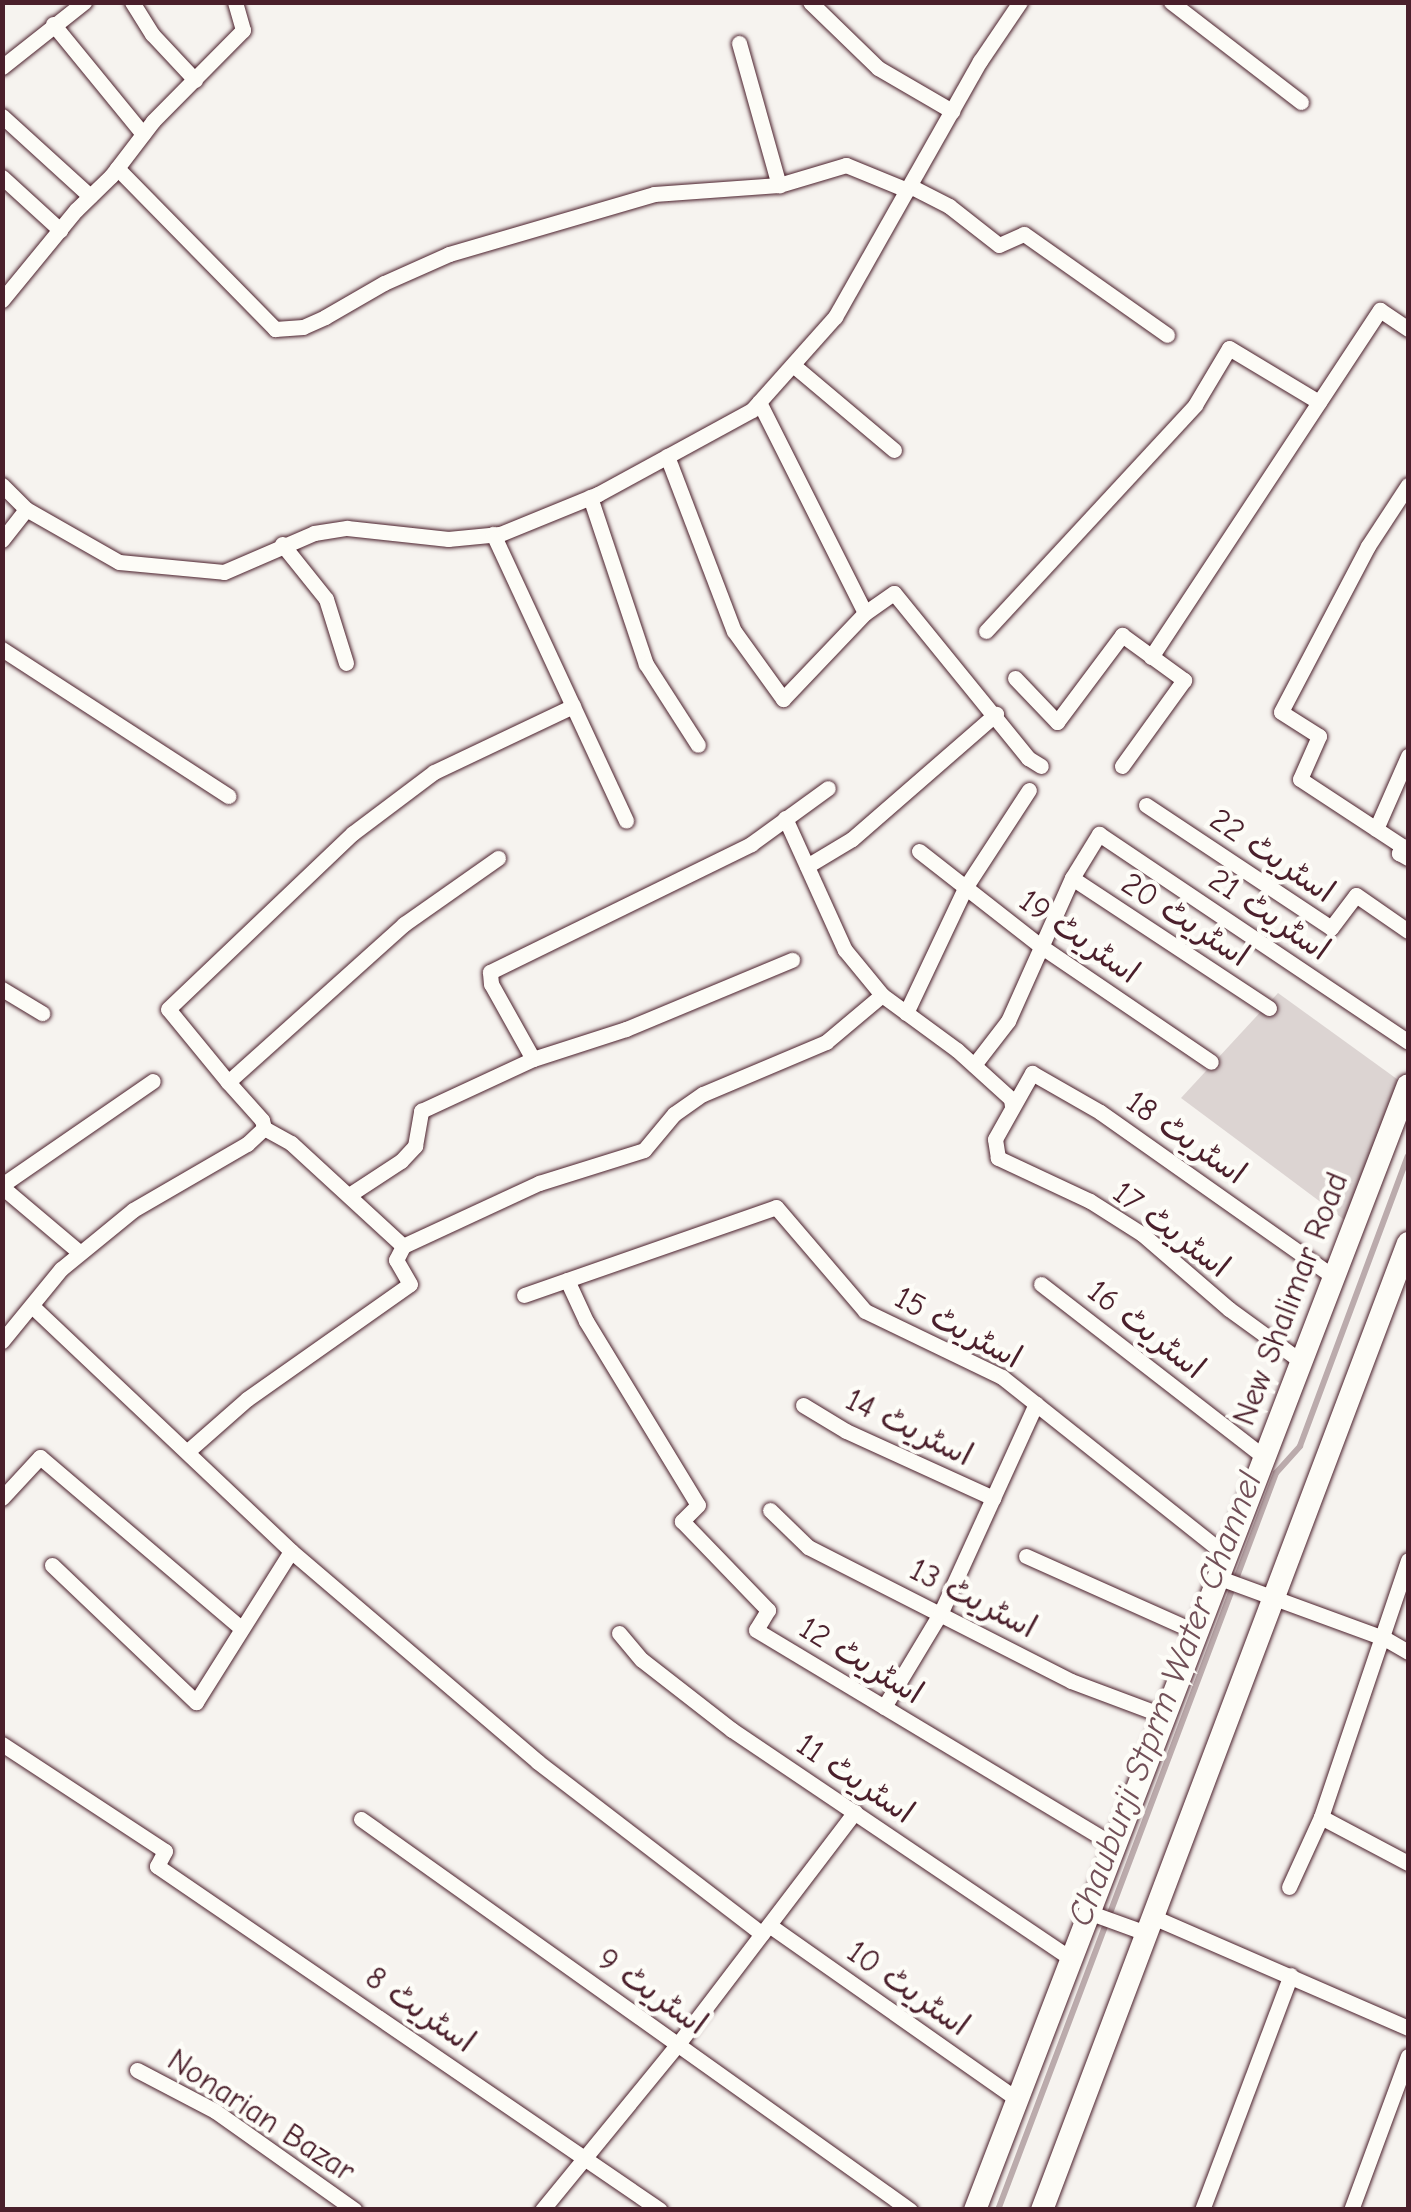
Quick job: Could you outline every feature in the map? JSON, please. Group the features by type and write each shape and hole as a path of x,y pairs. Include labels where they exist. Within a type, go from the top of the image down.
{"street":[{"path":"2,68 84,2"},
{"path":"132,2 152,34 196,80"},
{"path":"5,290 117,168 143,134 243,30 236,2"},
{"path":"810,2 878,68 952,110"},
{"path":"2,485 26,509 119,562 224,572 282,544 348,528 448,538 493,534 590,497 759,402 835,318 952,110 1020,2"},
{"path":"1171,2 1302,102"},
{"path":"53,24 143,134"},
{"path":"740,43 779,185"},
{"path":"2,116 90,196"},
{"path":"117,168 275,329 303,327 449,254 538,226 654,194 779,185 846,166 949,206 1000,245 1024,234 1167,335"},
{"path":"2,177 60,230"},
{"path":"1151,656 1380,310 1408,329"},
{"path":"986,631 1195,405 1229,348 1319,402"},
{"path":"793,365 894,450"},
{"path":"759,402 865,613"},
{"path":"667,456 734,631 783,700 865,613 894,593 1028,758 1042,766"},
{"path":"1408,485 1368,546 1281,712 1319,736 1300,779 1402,846 1400,853 1408,858"},
{"path":"590,497 646,664 698,745"},
{"path":"2,540 26,509"},
{"path":"493,534 626,820"},
{"path":"282,544 326,599 346,663"},
{"path":"1015,678 1058,722 1122,635 1184,680 1122,766"},
{"path":"2,649 228,796"},
{"path":"402,1246 292,1143 264,1128 262,1120 168,1009 353,832 434,772 573,706"},
{"path":"807,866 852,839 996,714"},
{"path":"1376,829 1408,756"},
{"path":"533,1059 491,984 490,972 751,844 828,788"},
{"path":"906,1013 965,888 1029,790"},
{"name":"اسٹریٹ 22","path":"1146,805 1331,928 1356,895 1408,931"},
{"path":"786,818 845,950 882,995 974,1065 1011,1099 1012,1106"},
{"name":"اسٹریٹ 21","path":"1072,878 1098,834 1408,1042"},
{"name":"اسٹریٹ 19","path":"919,851 1042,947 1210,1062"},
{"path":"228,1082 404,924 498,858"},
{"path":"974,1065 1008,1020 1072,878"},
{"name":"اسٹریٹ 20","path":"1072,878 1269,1008"},
{"path":"349,1195 402,1161 415,1146 422,1112 533,1059 626,1028 792,960"},
{"path":"2,990 42,1013"},
{"path":"189,1450 247,1399 410,1284 396,1260 402,1246 539,1183 644,1150 674,1114 703,1094 826,1042 882,995"},
{"name":"اسٹریٹ 18","path":"1012,1106 1032,1073 1100,1112 1334,1277"},
{"path":"80,1252 2,1186 154,1081"},
{"name":"New Shalimar Road","path":"975,2210 1070,1958 1093,1914 1114,1844 1196,1632 1223,1580 1226,1555 1408,1084"},
{"name":"اسٹریٹ 17","path":"1012,1106 995,1139 998,1158 1090,1201 1142,1234 1229,1309 1302,1362"},
{"path":"2,1341 61,1269 80,1252 133,1210 238,1150 264,1128"},
{"name":"اسٹریٹ 15","path":"567,1280 776,1207 865,1311 1002,1377 1226,1555"},
{"path":"1045,2209 1144,1926 1268,1596 1408,1243"},
{"path":"524,1295 567,1280"},
{"name":"اسٹریٹ 12","path":"567,1280 586,1321 698,1505 682,1521 768,1610 756,1630 1114,1844"},
{"name":"اسٹریٹ 16","path":"1041,1284 1264,1457"},
{"name":"اسٹریٹ 10","path":"32,1306 189,1450 229,1495 291,1551 538,1762 765,1930 1017,2098"},
{"path":"2,1314 16,1326"},
{"path":"884,1707 940,1612 1036,1404"},
{"name":"اسٹریٹ 14","path":"803,1405 846,1431 992,1498"},
{"path":"2,1498 40,1457 241,1628"},
{"name":"اسٹریٹ 13","path":"770,1510 808,1547 1072,1681 1164,1716"},
{"path":"52,1565 196,1702 291,1551"},
{"path":"1026,1556 1196,1632"},
{"path":"1289,1887 1321,1817 1408,1560"},
{"path":"1223,1580 1384,1638 1408,1652"},
{"name":"اسٹریٹ 11","path":"619,1633 642,1660 732,1730 1070,1958"},
{"name":"اسٹریٹ 8","path":"2,1744 165,1854 157,1866 660,2210"},
{"path":"542,2210 678,2044 856,1812"},
{"path":"1321,1817 1408,1863"},
{"name":"اسٹریٹ 9","path":"362,1819 910,2210"},
{"path":"1093,1914 1144,1926 1291,1974 1408,2028"},
{"path":"1202,2210 1291,1974"},
{"path":"1350,2210 1408,2056"},
{"name":"Nonarian Bazar","path":"137,2070 215,2112 355,2210"}],"shaded area":[{"path":"1278,993 1408,1087 1354,1227 1181,1098"}],"waterway":[{"name":"Chauburji Stprm Water Channel","path":"998,2210 1276,1473 1300,1446 1408,1156"}]}
